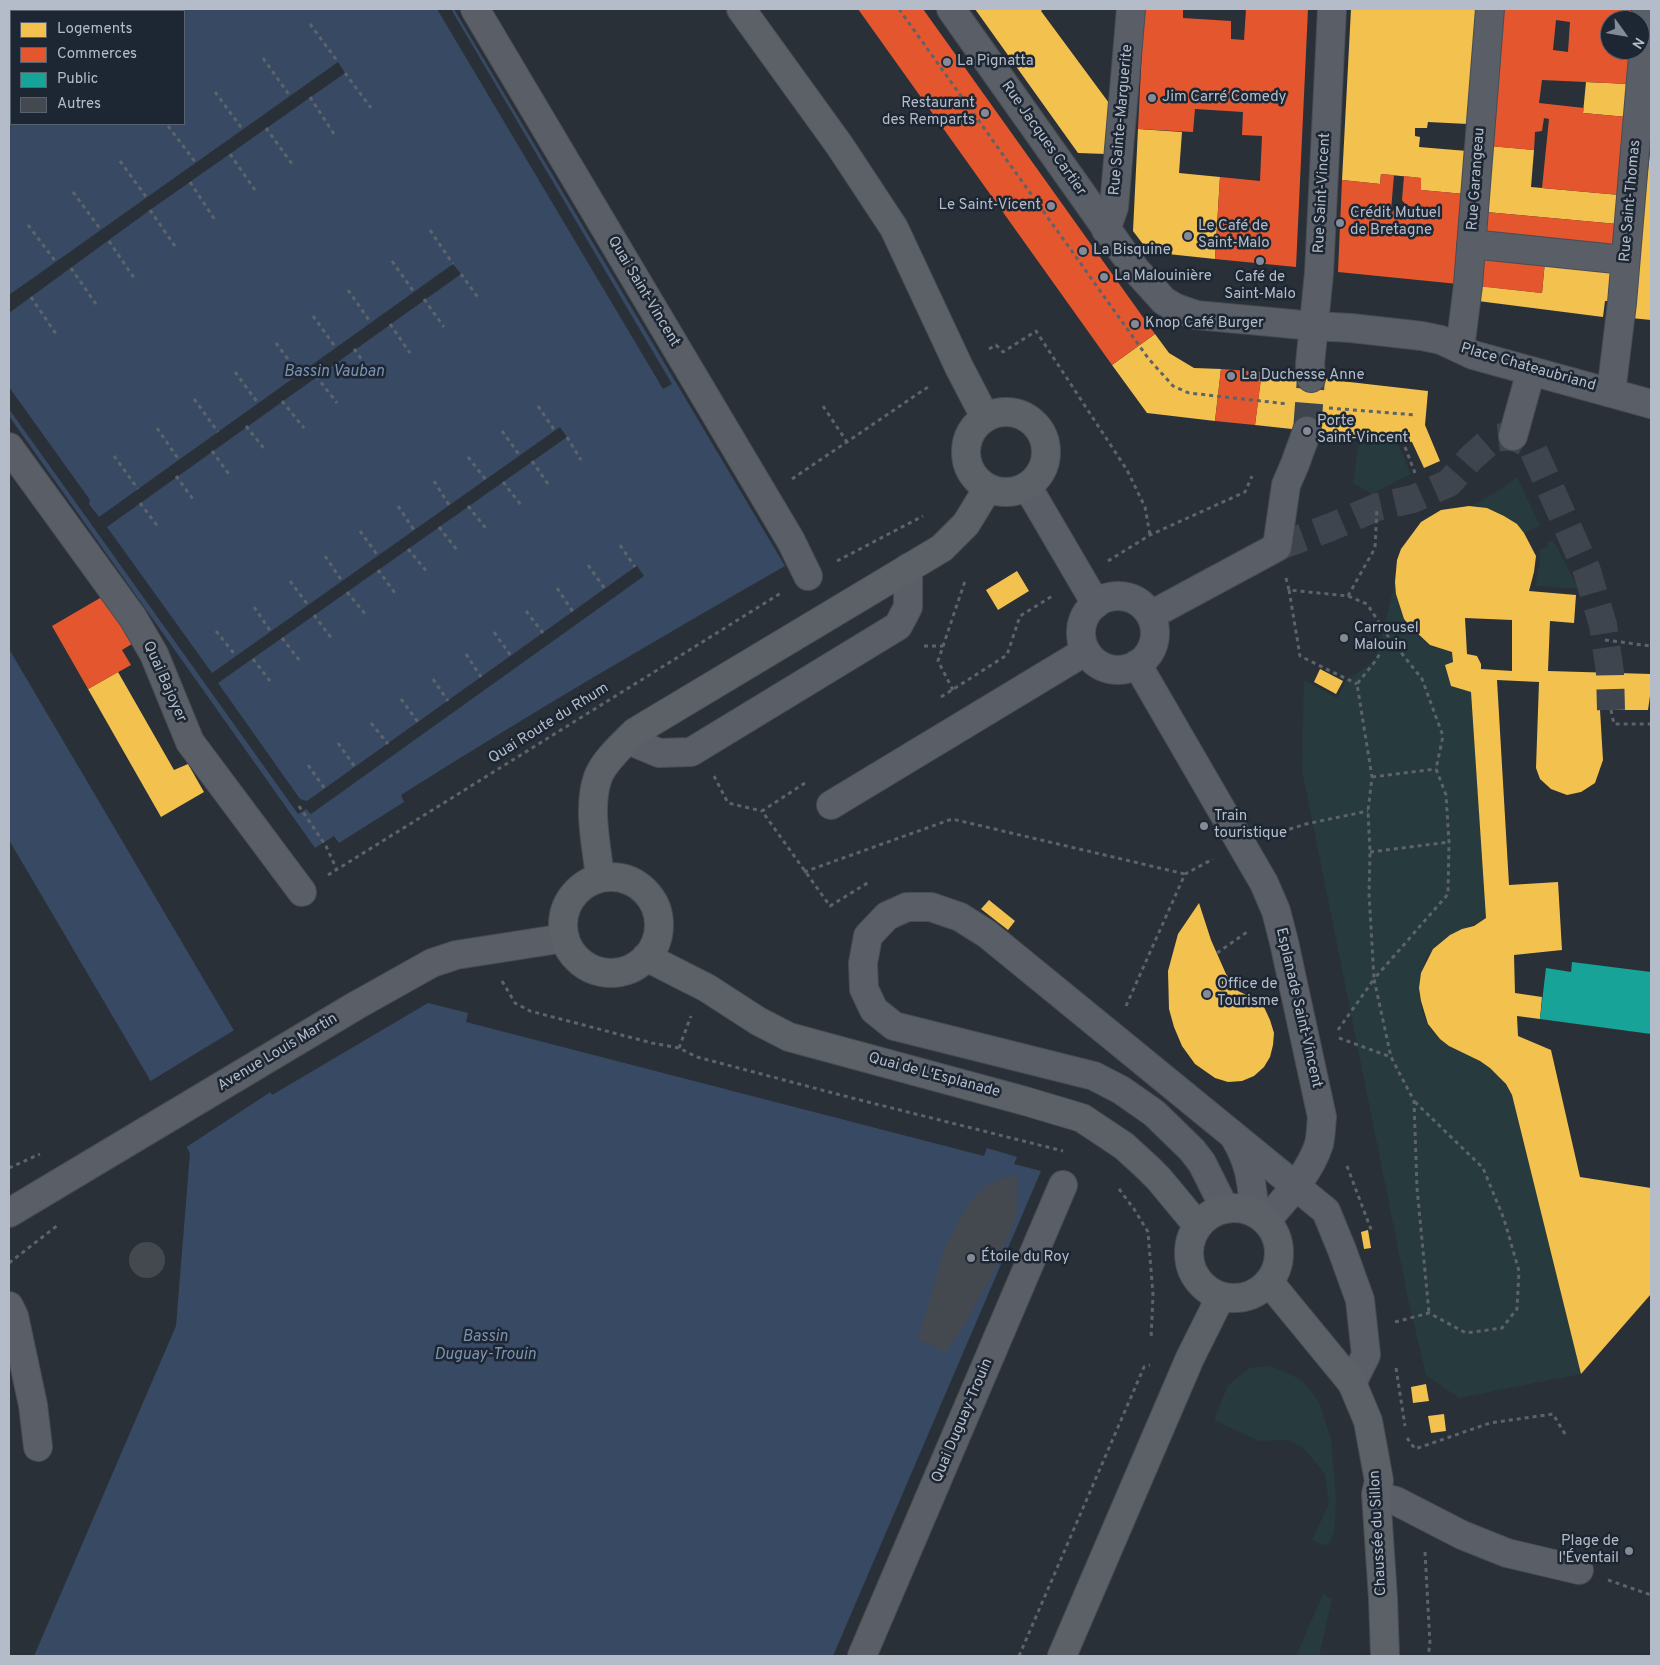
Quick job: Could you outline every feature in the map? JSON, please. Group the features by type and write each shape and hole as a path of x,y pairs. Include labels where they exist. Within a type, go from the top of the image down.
{"main road":[{"path":"741,9 840,146 894,228 959,367 985,417"},
{"path":"1009,411 1021,414 1032,421 1040,430 1045,442 1046,455 1037,478 1027,486 1015,491 1001,492 988,488 978,481 971,471 966,460 966,447 969,435 975,425 985,417 997,412 1009,411"},
{"path":"600,878 592,807 598,776 614,754 635,732 942,548 966,524 988,488"},
{"path":"600,878 628,880 641,888 650,898 657,912 659,928 653,949 635,967 621,972 607,973 593,970 580,962 571,951 565,938 563,922 567,907 575,894 587,884 600,878"},
{"name":"Quai de L'Esplanade","path":"646,957 707,988 758,1021 789,1037 1025,1100 1082,1118 1124,1146 1142,1162 1159,1179 1198,1226"},
{"path":"1240,1208 1261,1217 1274,1231 1279,1244 1276,1270 1269,1282 1260,1291 1247,1296 1234,1298 1221,1296 1208,1290 1198,1280 1192,1267 1189,1253 1190,1246 1198,1226 1210,1213 1225,1209 1240,1208"},
{"name":"Chaussée du Sillon","path":"1269,1282 1352,1383 1368,1421 1378,1481 1377,1496 1385,1656"},
{"path":"1062,1656 1190,1358 1221,1296"}],"street":[{"name":"Quai Saint-Vincent","path":"475,9 765,497 808,576"},
{"name":"Rue Jacques Cartier","path":"951,9 1135,269"},
{"name":"Rue Sainte-Marguerite","path":"1106,230 1114,207 1131,9"},
{"name":"Rue Saint-Vincent","path":"1311,378 1310,364 1319,273 1332,9"},
{"name":"Rue Garangeau","path":"1460,349 1468,284 1490,9"},
{"name":"Rue Saint-Thomas","path":"1611,393 1625,260 1647,9"},
{"path":"1471,244 1625,260"},
{"name":"Place Chateaubriand","path":"1135,269 1164,301 1196,314 1422,336 1441,340 1473,355 1651,404"},
{"path":"1513,436 1532,371"},
{"path":"1150,615 1278,547 1286,485 1307,430"},
{"name":"Quai Bajoyer","path":"9,446 133,618 154,654 190,742 302,892"},
{"path":"1027,486 1096,604"},
{"path":"628,740 659,753 691,752 898,626 908,607 908,568"},
{"path":"1125,596 1144,606 1150,615 1154,624 1155,634 1152,647 1137,664 1118,670 1108,668 1099,665 1086,651 1081,631 1088,611 1096,604 1110,597 1125,596"},
{"path":"831,805 1086,651"},
{"name":"Esplanade Saint-Vincent","path":"1137,664 1264,883 1276,911 1307,1043 1322,1117 1318,1145 1307,1169 1296,1185 1261,1217"},
{"path":"1225,1209 1202,1163 1192,1150 1154,1114 1121,1090 1094,1076 894,1026 874,1010 864,988 863,963 868,936 886,916 907,907 931,907 960,917 987,934 1326,1211 1360,1300 1366,1355 1352,1383"},
{"name":"Avenue Louis Martin","path":"9,1213 357,1005 432,963 456,955 565,938"},
{"path":"1232,1134 1250,1169 1261,1217"},
{"name":"Quai Duguay-Trouin","path":"862,1656 1063,1185"},
{"path":"9,1306 14,1316 33,1405 38,1448"},
{"path":"1377,1496 1396,1501 1462,1536 1507,1553 1579,1570"}],"path":[{"path":"310,24 338,62"},
{"path":"263,58 290,96"},
{"path":"345,72 371,108"},
{"path":"215,92 243,130"},
{"path":"310,97 334,134"},
{"path":"168,126 196,163"},
{"path":"266,128 292,164"},
{"path":"230,154 255,190"},
{"path":"120,161 147,198"},
{"path":"190,182 215,220"},
{"path":"73,192 101,230"},
{"path":"150,210 177,249"},
{"path":"28,225 56,262"},
{"path":"430,230 453,264"},
{"path":"108,241 134,278"},
{"path":"392,261 414,292"},
{"path":"71,268 96,304"},
{"path":"461,274 479,299"},
{"path":"348,290 371,322"},
{"path":"31,297 56,334"},
{"path":"424,299 444,327"},
{"path":"313,316 336,348"},
{"path":"390,324 410,353"},
{"path":"989,349 996,345 1003,352 1036,331 1127,470 1145,507 1150,535"},
{"path":"276,344 299,374"},
{"path":"354,349 376,378"},
{"path":"235,372 258,403"},
{"path":"316,376 337,403"},
{"path":"765,497 931,385"},
{"path":"194,399 218,432"},
{"path":"282,401 304,428"},
{"path":"538,406 555,431"},
{"path":"823,406 847,442"},
{"path":"246,426 266,451"},
{"path":"157,428 179,460"},
{"path":"502,431 520,456"},
{"path":"567,437 582,460"},
{"path":"1405,447 1415,472"},
{"path":"212,451 231,477"},
{"path":"114,456 138,489"},
{"path":"468,457 486,480"},
{"path":"532,461 548,484"},
{"path":"176,476 194,502"},
{"path":"434,481 449,505"},
{"path":"502,482 521,505"},
{"path":"140,502 159,528"},
{"path":"398,506 414,530"},
{"path":"468,506 488,531"},
{"path":"1348,596 1376,548 1377,507"},
{"name":"Quai Route du Rhum","path":"302,892 808,576 923,516"},
{"path":"439,527 457,550"},
{"path":"360,531 378,556"},
{"path":"620,545 635,567"},
{"path":"1278,547 1300,656 1357,684"},
{"path":"408,549 428,573"},
{"path":"325,556 342,581"},
{"path":"588,565 605,589"},
{"path":"378,570 395,593"},
{"path":"290,581 308,605"},
{"path":"953,690 938,660 965,581"},
{"path":"557,588 573,612"},
{"path":"1288,590 1348,596 1367,604 1388,636 1422,679 1443,736 1436,768 1446,795 1449,842 1448,894 1374,979 1333,1036 1391,1057"},
{"path":"347,592 366,616"},
{"path":"254,607 271,632"},
{"path":"526,611 543,633"},
{"path":"314,615 332,639"},
{"path":"216,631 236,656"},
{"path":"494,632 511,656"},
{"path":"1388,636 1377,659 1357,684 1372,777 1368,811 1370,852 1369,894 1374,979 1391,1057 1414,1101 1483,1168 1504,1219 1519,1271 1517,1309 1502,1328 1466,1333 1429,1313 1388,1324"},
{"path":"282,638 300,662"},
{"path":"1605,640 1651,646"},
{"path":"466,654 481,677"},
{"path":"253,659 270,681"},
{"path":"433,679 448,701"},
{"path":"401,699 418,722"},
{"path":"1611,710 1614,724 1651,724"},
{"path":"371,723 388,744"},
{"path":"338,742 355,767"},
{"path":"308,766 324,789"},
{"path":"1372,777 1436,768"},
{"path":"299,806 326,846 336,870"},
{"path":"1123,1010 1185,874 1242,844 1306,824 1368,811"},
{"path":"804,872 952,819 1185,874"},
{"path":"1370,852 1449,842"},
{"path":"852,894 870,882"},
{"path":"497,974 515,1003 530,1010 652,1043 679,1048 707,1059 852,1098 1070,1153"},
{"path":"679,1048 692,1014"},
{"path":"1414,1101 1417,1188 1429,1313"},
{"path":"1118,1187 1148,1232 1153,1296 1151,1339"},
{"path":"1019,1656 1144,1367 1190,1358"},
{"path":"1396,1362 1407,1439 1415,1449 1490,1424 1553,1414 1565,1434"},
{"path":"1423,1516 1430,1644 1428,1656"},
{"path":"1579,1570 1651,1595"}],"green space":[{"path":"1359,441 1398,444 1411,474 1372,494 1353,483"},
{"path":"1517,477 1540,526 1524,533 1501,514 1487,508 1472,506 1503,488"},
{"path":"1553,540 1579,589 1535,586 1540,561 1540,550 1548,546 1548,542"},
{"path":"1395,582 1401,609 1414,632 1429,645 1452,652 1453,662 1445,665 1451,686 1471,692 1486,918 1451,935 1433,949 1422,970 1420,996 1422,1009 1432,1031 1441,1039 1489,1068 1505,1084 1512,1095 1581,1374 1459,1398 1426,1375 1409,1303 1302,770 1304,680 1337,698 1347,680 1372,663 1377,655"},
{"path":"1271,1366 1302,1380 1319,1402 1331,1439 1336,1497 1335,1527 1332,1538 1326,1546 1312,1540 1329,1504 1325,1474 1312,1458 1302,1447 1288,1440 1259,1441 1214,1420 1228,1385 1250,1368"},
{"path":"1323,1594 1332,1599 1319,1656 1296,1656"}],"water":[{"name":"Bassin Vauban","path":"9,9 454,9 785,566 592,678 448,765 401,795 404,802 339,843 334,836 315,848 9,416"},
{"name":"Bassin Duguay-Trouin","path":"9,649 272,1095 428,1003 468,1013 466,1022 984,1156 987,1148 1017,1157 1014,1164 1041,1171 833,1656 34,1656 176,1326 190,1153 146,1073 9,840"}],"pier":[{"path":"437,9 451,9 672,384 663,389"},
{"path":"338,62 345,73 150,210 9,313 9,295"},
{"path":"453,264 461,274 107,527 212,673 560,427 567,437 218,683 300,799 307,801 635,567 637,566 644,576 311,814 306,809 298,814 9,409 9,387 90,500 89,504 99,517"},
{"path":"236,1029 272,1091 185,1148 149,1082"}],"building: Logements":[{"path":"975,9 1043,9 1041,11 1109,103 1106,154 1078,153"},
{"path":"1351,9 1476,9 1468,124 1428,122 1427,128 1415,128 1415,136 1420,137 1419,147 1467,151 1464,194 1421,190 1421,178 1381,174 1380,184 1342,180"},
{"path":"1586,82 1629,84 1627,117 1583,113"},
{"path":"1138,129 1182,132 1179,173 1220,177 1215,259 1149,252 1133,231"},
{"path":"1490,146 1534,150 1531,187 1620,195 1617,224 1486,212"},
{"path":"1651,153 1651,320 1631,318"},
{"path":"1545,261 1612,267 1608,301 1605,301 1603,317 1478,301 1479,286 1542,293"},
{"path":"1155,334 1169,353 1194,368 1221,369 1215,421 1147,413 1112,365"},
{"path":"1262,370 1268,371 1268,373 1294,376 1294,374 1428,391 1425,425 1440,461 1424,468 1412,442 1255,425"},
{"path":"1469,506 1487,508 1517,524 1536,556 1529,591 1576,595 1574,623 1550,621 1548,671 1651,674 1651,696 1648,710 1600,710 1603,760 1595,783 1581,792 1567,795 1551,789 1540,779 1536,768 1539,682 1497,680 1509,885 1558,882 1562,950 1514,955 1515,993 1542,997 1540,1019 1517,1016 1518,1036 1551,1050 1580,1177 1651,1188 1651,1294 1581,1374 1512,1095 1506,1084 1490,1068 1449,1046 1440,1039 1428,1024 1421,1001 1419,988 1421,973 1433,949 1450,935 1474,926 1486,918 1471,692 1451,686 1445,665 1453,662 1452,652 1430,645 1415,631 1404,619 1396,594 1397,560 1401,549 1421,522 1441,510","holes":["1465,618 1512,620 1512,671 1481,669 1477,656 1467,654"]},
{"path":"1017,571 1029,591 998,610 986,590"},
{"path":"1320,669 1343,681 1336,694 1314,682"},
{"path":"118,672 174,770 188,764 204,792 161,817 88,689"},
{"path":"989,900 1015,921 1008,930 981,909"},
{"name":"Office de Tourisme","path":"1199,903 1211,940 1226,974 1238,991 1253,998 1264,1007 1274,1033 1270,1057 1264,1067 1254,1076 1242,1081 1228,1082 1215,1078 1195,1064 1182,1046 1169,1009 1168,971 1178,934"},
{"path":"1368,1230 1371,1248 1364,1249 1361,1232"},
{"path":"1426,1384 1429,1401 1413,1403 1411,1387"},
{"path":"1444,1414 1446,1431 1431,1433 1428,1416"}],"building: Commerces":[{"path":"858,9 923,9 1155,334 1112,365"},
{"path":"1144,9 1183,9 1183,18 1231,21 1231,39 1244,40 1246,9 1308,9 1296,267 1215,259 1220,177 1260,181 1262,136 1242,135 1243,112 1195,109 1193,132 1138,129"},
{"path":"1503,9 1631,9 1600,10 1600,60 1631,60 1629,84 1542,80 1539,103 1584,108 1583,113 1627,117 1620,195 1542,188 1549,119 1544,118 1542,131 1535,132 1534,150 1488,146","holes":["1556,20 1570,22 1568,52 1553,50"]},
{"path":"1381,174 1394,175 1391,210 1412,212 1413,207 1406,205 1402,200 1404,176 1421,178 1421,190 1465,194 1458,284 1338,272 1342,180 1380,184"},
{"path":"1486,212 1617,224 1615,249 1484,237"},
{"path":"1479,254 1545,261 1542,293 1476,286"},
{"path":"1221,369 1262,372 1255,425 1215,421"},
{"path":"107,594 135,642 122,650 131,665 88,689 52,626"}],"building: Public":[{"path":"1572,962 1651,972 1651,1034 1540,1019 1546,968 1571,972"}],"building: Autres":[{"name":"Étoile du Roy","path":"1018,1175 1016,1219 995,1269 965,1324 945,1353 918,1339 945,1247 970,1201 984,1187 999,1179"},
{"path":"147,1242 160,1247 165,1260 160,1273 147,1278 134,1273 129,1260 134,1247"}],"tunnel":[{"path":"1307,431 1311,378"},
{"path":"1277,547 1377,507 1413,499 1449,483 1472,457 1494,438 1513,436 1531,445 1587,571 1603,625 1610,672 1611,710"}],"place":[{"name":"La Pignatta","path":"947,62"},
{"name":"Jim Carré Comedy","path":"1152,98"},
{"name":"Restaurant des Remparts","path":"985,113"},
{"name":"Le Saint-Vicent","path":"1051,206"},
{"name":"Crédit Mutuel de Bretagne","path":"1340,223"},
{"name":"Le Café de Saint-Malo","path":"1188,236"},
{"name":"La Bisquine","path":"1083,251"},
{"name":"Café de Saint-Malo","path":"1260,261"},
{"name":"La Malouinière","path":"1104,277"},
{"name":"Knop Café Burger","path":"1135,324"},
{"name":"La Duchesse Anne","path":"1231,376"},
{"name":"Porte Saint-Vincent","path":"1307,431"},
{"name":"Carrousel Malouin","path":"1344,638"},
{"name":"Train touristique","path":"1204,826"},
{"name":"Office de Tourisme","path":"1207,994"},
{"name":"Étoile du Roy","path":"971,1258"},
{"name":"Plage de l'Éventail","path":"1629,1551"}]}
